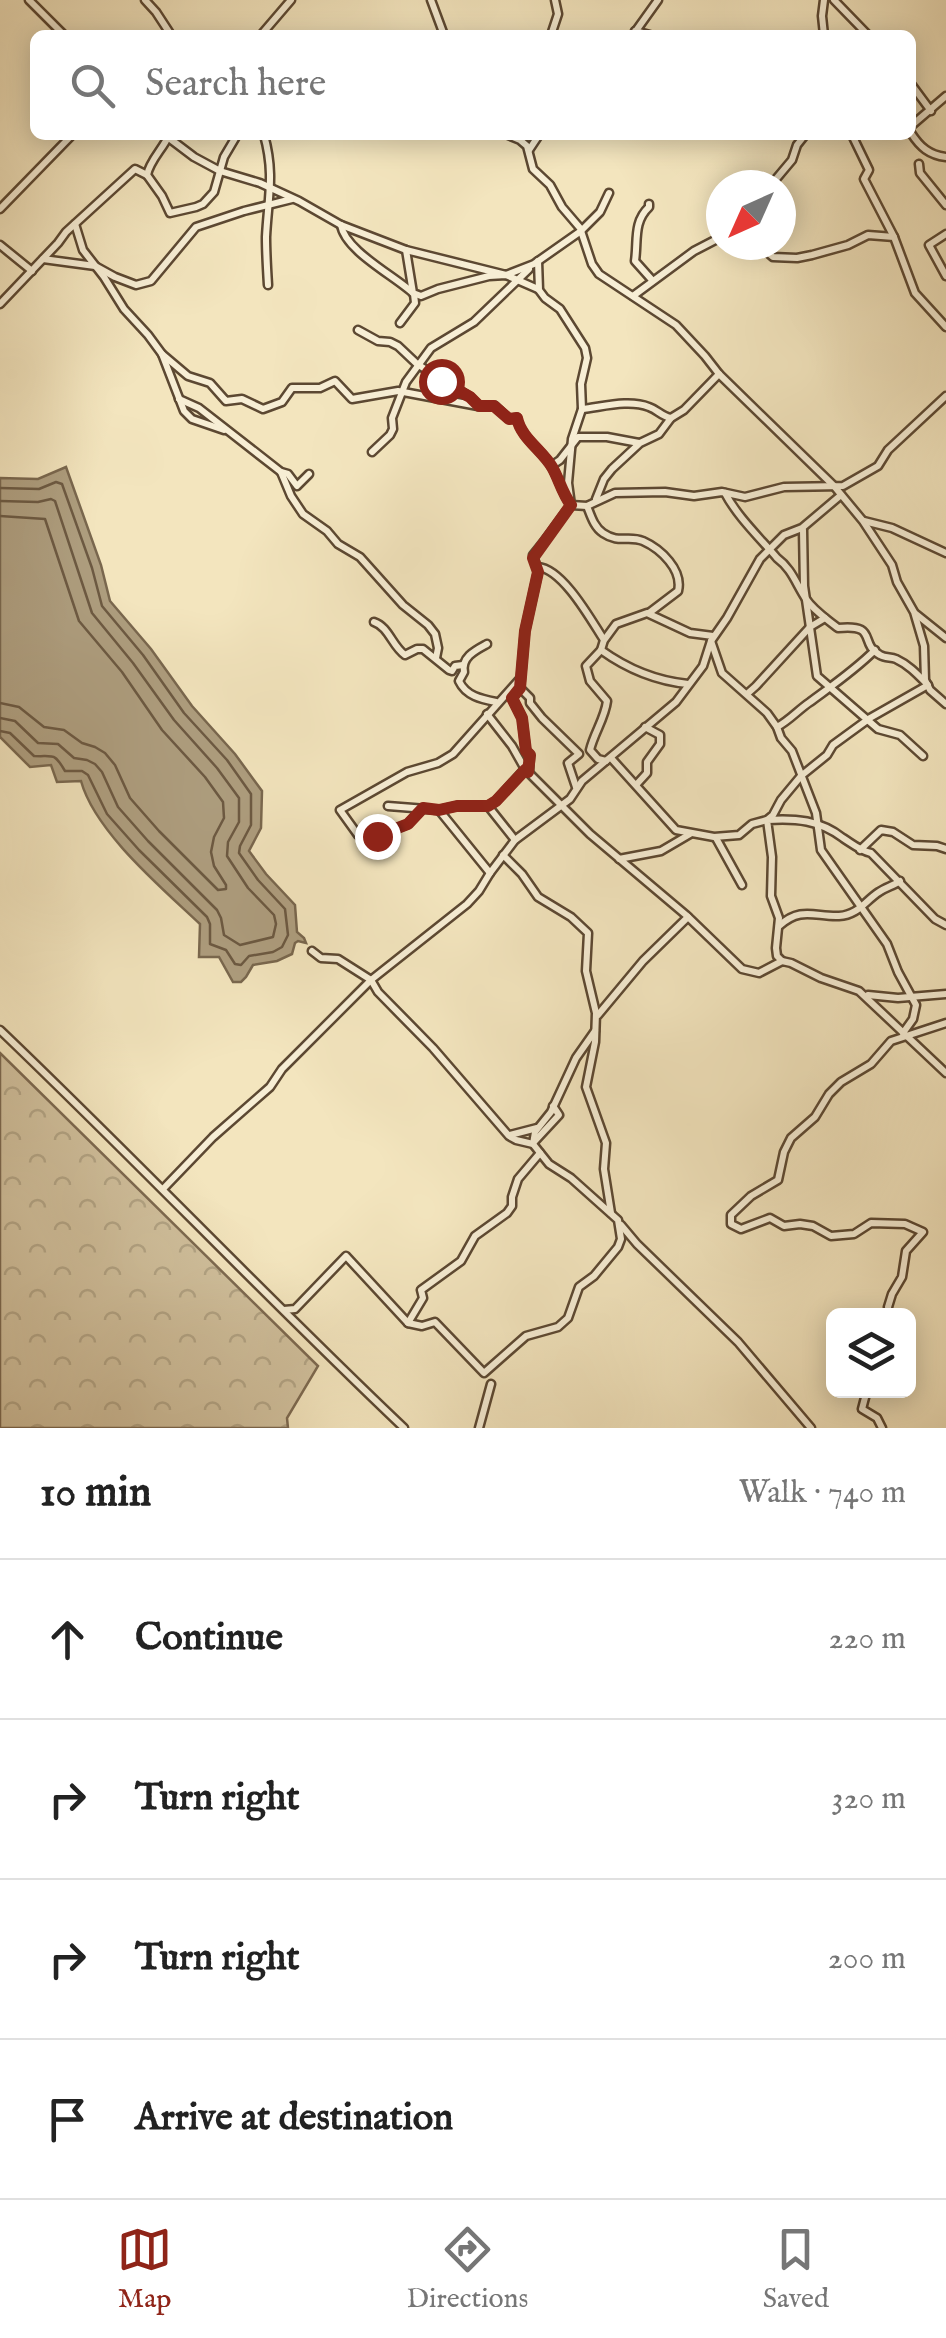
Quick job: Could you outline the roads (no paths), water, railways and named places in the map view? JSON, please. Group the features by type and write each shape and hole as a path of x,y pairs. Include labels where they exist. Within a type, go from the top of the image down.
{"street":[{"path":"29,0 59,30"},
{"path":"145,0 168,30"},
{"path":"265,30 292,0"},
{"path":"432,0 442,30"},
{"path":"553,30 558,14 554,0"},
{"path":"636,30 658,0"},
{"path":"823,30 824,0"},
{"path":"834,0 863,30"},
{"path":"916,91 931,111"},
{"path":"916,125 946,96"},
{"path":"916,139 921,148 946,157"},
{"path":"0,209 67,140"},
{"path":"147,175 165,140"},
{"path":"174,140 220,171 272,188 341,226 406,250 506,275 539,290 560,309 585,348 582,409 572,443 568,482 571,505 534,555 538,567 520,684 512,698 522,718 526,751 530,755 527,771 488,806 439,810 388,806"},
{"path":"0,304 135,169 147,175 170,213 203,204 214,192 224,156 234,140"},
{"path":"266,140 272,188 266,237 268,285"},
{"path":"520,140 529,150 534,169 582,231 595,269 676,324 719,374 852,506 892,566 914,612 922,636 928,685"},
{"path":"529,150 536,140"},
{"path":"784,170 802,140"},
{"path":"854,140 870,172 864,179 894,237 915,293 946,327"},
{"path":"919,164 920,173 946,206"},
{"path":"341,226 344,238 370,261 421,296 438,288 506,275 536,262 582,231 600,212 610,193"},
{"path":"43,259 96,266 136,285 151,282 196,227 244,210 295,199"},
{"path":"649,204 637,226 636,261 652,280"},
{"path":"76,224 83,250 124,309 162,354 188,376 210,383 226,401 242,399 264,408 282,402 292,388 326,387 335,381 352,400 401,392 494,406 509,419 517,418 519,427 551,466 571,505 587,506 615,493 726,493 745,497 784,488 843,486 878,466 888,450 946,396"},
{"path":"946,234 928,245 946,276"},
{"path":"796,257 848,245 868,235 894,237"},
{"path":"0,245 32,271"},
{"path":"633,296 706,245"},
{"path":"400,323 415,303 406,250"},
{"path":"372,452 390,435 401,392 432,348 474,322 536,262"},
{"path":"536,262 539,290"},
{"path":"358,330 398,346 419,366 479,406"},
{"path":"162,354 184,411 192,419 224,430"},
{"path":"596,500 604,479 640,443 658,434 719,374"},
{"path":"178,399 199,408 281,472 304,514 338,544 360,557 403,605 436,634 436,658"},
{"path":"582,409 639,404 672,418"},
{"path":"937,406 946,416"},
{"path":"551,466 578,437 600,436 640,443"},
{"path":"281,472 288,474 297,486 309,474"},
{"path":"726,493 739,516 796,579 806,600 838,628 856,626 864,631 880,656 910,667 946,704"},
{"path":"163,1189 212,1137 270,1087 282,1069 370,980 467,904 515,840 570,799 576,787 676,702 703,666 713,639 760,558 841,495"},
{"path":"587,506 598,530 617,540 644,541 668,560 680,580 678,590 648,613 616,624 602,650 586,666 590,681 607,702 590,750 604,762 612,758"},
{"path":"862,520 892,528 946,553"},
{"path":"802,528 806,600 817,676 878,728 900,736 923,756"},
{"path":"538,567 549,569 570,589 604,640"},
{"path":"914,612 946,638"},
{"path":"648,613 713,639"},
{"path":"746,694 810,628 825,618"},
{"path":"374,622 384,628 405,656 418,648 450,671 463,666"},
{"path":"713,639 719,668 767,713 792,752 816,813 821,850 887,944 916,1005 904,1034"},
{"path":"488,644 474,652 463,666 459,681 471,694 498,702"},
{"path":"602,650 655,678 689,684"},
{"path":"777,726 875,650"},
{"path":"423,808 408,824 368,844 340,810 407,772 453,754 498,702 520,684"},
{"path":"520,684 542,718 579,754 568,763 576,787"},
{"path":"767,820 801,776 827,755 833,745 928,685"},
{"path":"487,714 527,771 590,834 688,917 742,969 759,973 782,961 852,987 946,1073"},
{"path":"636,786 647,773 647,762 660,744 660,735 645,727"},
{"path":"612,758 674,828 714,837 739,836 752,824 767,820 796,819 818,824 871,853 935,919 946,925"},
{"path":"488,806 515,840"},
{"path":"439,810 490,873"},
{"path":"767,820 773,868 771,896 779,918 776,948 782,961"},
{"path":"860,850 881,830 893,832 912,845 946,849"},
{"path":"620,858 660,851 690,833"},
{"path":"714,837 742,885"},
{"path":"503,855 538,898 571,917 588,933 586,960 596,1030 586,1087 606,1143 604,1166 611,1213"},
{"path":"778,926 800,914 839,916 861,908 883,889 900,881"},
{"path":"598,1015 643,961 688,917"},
{"path":"312,951 321,958 338,959 370,980 510,1136 532,1144 552,1167 611,1213 636,1244 738,1342 811,1428"},
{"path":"865,995 911,998 946,994"},
{"path":"888,1308 902,1276 906,1251 923,1232 905,1224 872,1223 854,1234 831,1236 814,1226 784,1226 770,1218 741,1228 731,1224 730,1218 751,1196 778,1180 791,1138 812,1119 835,1087 871,1064 904,1034 946,1023"},
{"path":"0,1030 404,1428"},
{"path":"532,1144 576,1058 596,1030"},
{"path":"532,1144 558,1115 552,1105"},
{"path":"510,1136 538,1128"},
{"path":"408,1323 422,1298 422,1290 461,1261 475,1236 508,1214 518,1180 540,1154"},
{"path":"284,1310 295,1309 346,1256 408,1323 422,1326 435,1322 484,1372 526,1336 558,1327 568,1318 579,1287 594,1276 618,1247 618,1222"},
{"path":"479,1428 491,1384"},
{"path":"865,1398 862,1408 882,1428"}],"water":[{"path":"66,467 110,601 262,791 261,828 249,851 295,905 297,932 306,943 298,941 292,954 277,961 253,965 241,982 233,982 219,957 199,957 200,924 115,839 100,820 81,781 57,782 51,765 30,767 0,737 0,478 38,479"}]}
